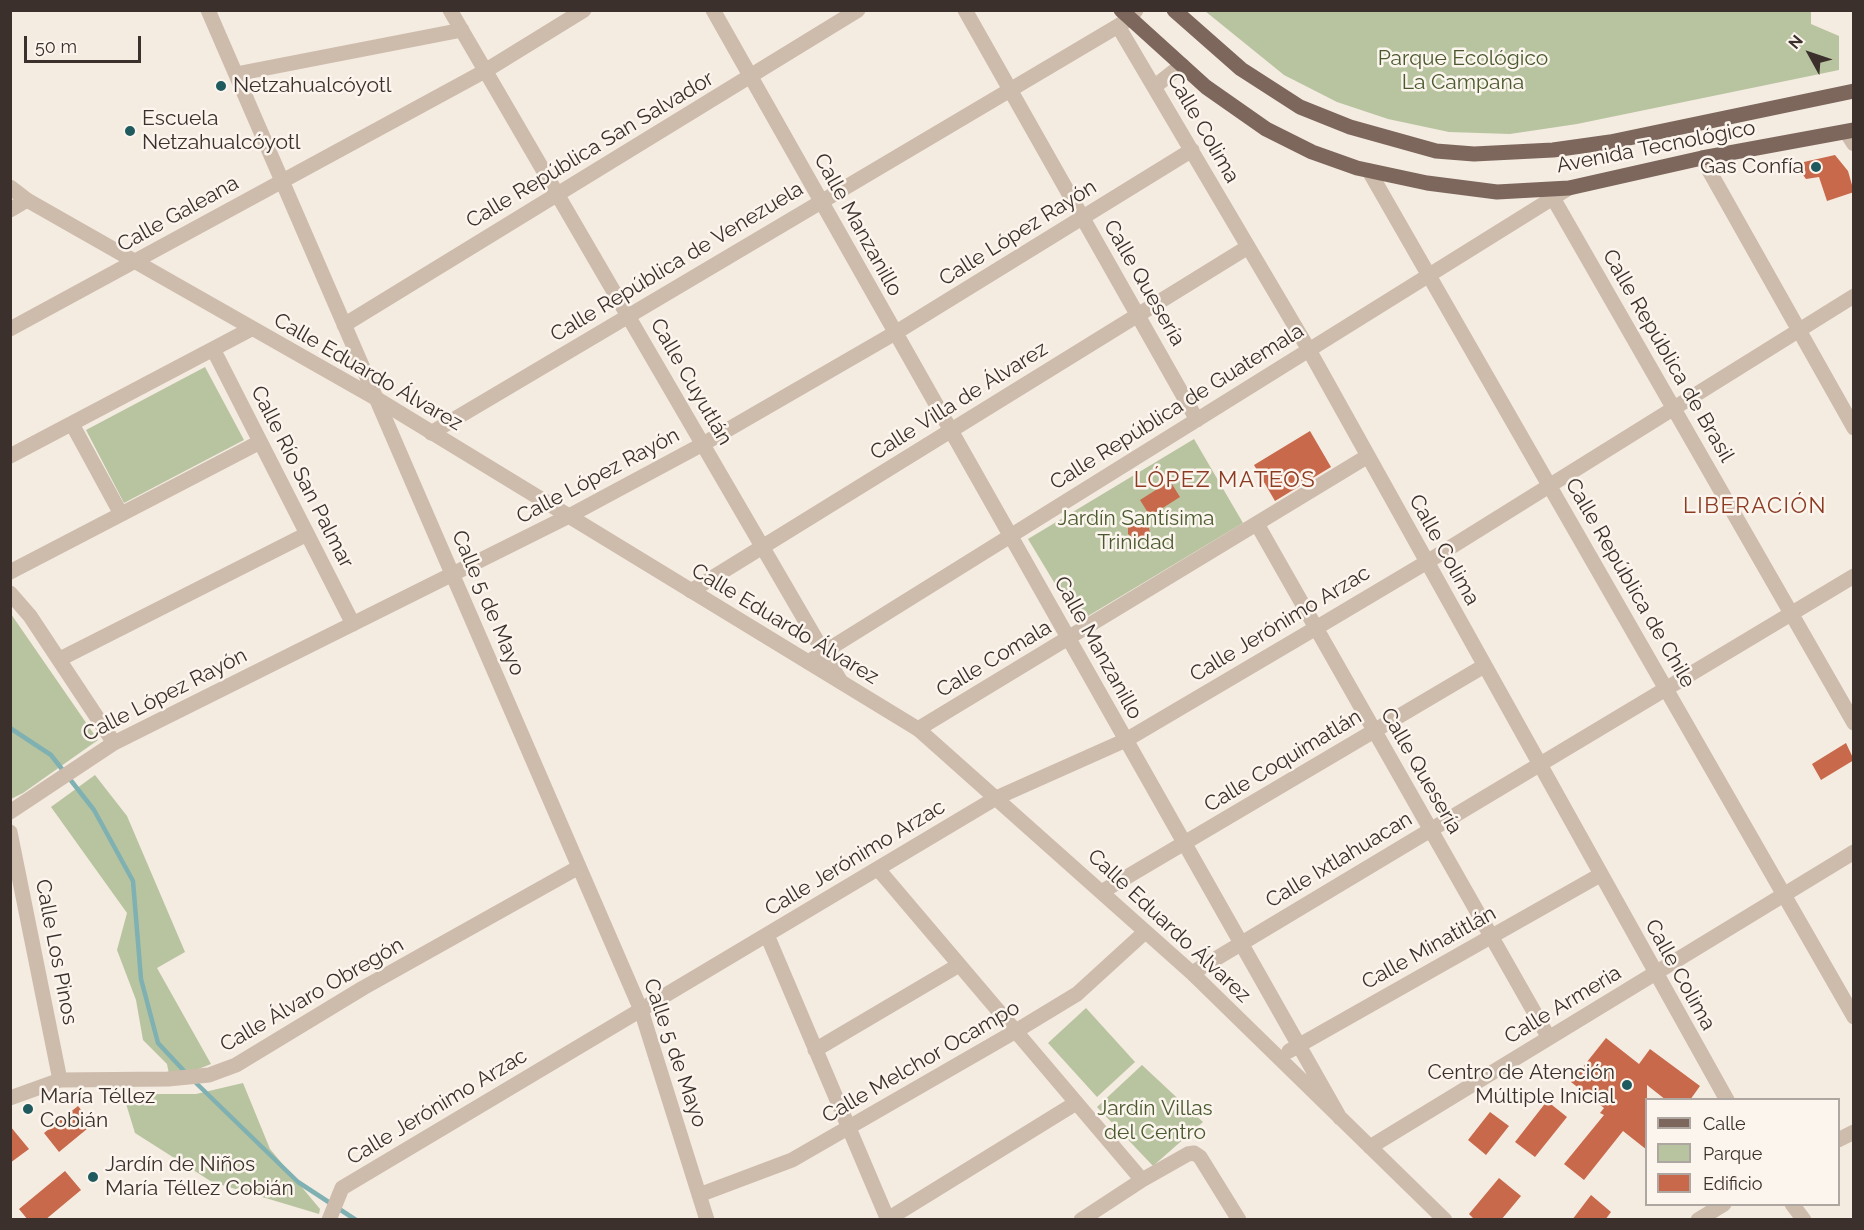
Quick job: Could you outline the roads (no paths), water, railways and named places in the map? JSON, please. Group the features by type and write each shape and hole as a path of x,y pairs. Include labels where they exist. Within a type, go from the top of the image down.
{"main road":[{"name":"Avenida Tecnológico","path":"1174,10 1241,69 1300,106 1350,127 1436,150 1474,154 1553,150 1599,144 1854,91"},
{"name":"Avenida Tecnológico","path":"1127,16 1206,87 1266,129 1312,152 1369,171 1427,183 1497,192 1569,188 1701,158 1851,135"}],"street":[{"name":"Calle 5 de Mayo","path":"208,10 641,1010 707,1220"},
{"name":"Calle Cuyutlán","path":"450,10 841,682"},
{"name":"Calle Galeana","path":"10,329 485,71 584,10"},
{"name":"Calle Manzanillo","path":"713,10 1340,1118"},
{"name":"Calle República San Salvador","path":"344,325 858,10"},
{"name":"Calle Quesería","path":"965,10 1197,420"},
{"name":"Calle República de Venezuela","path":"431,433 1010,90 1127,16"},
{"name":"Calle Colima","path":"1127,16 1154,87 1309,350 1726,1098"},
{"path":"236,74 462,30"},
{"path":"1154,87 1182,65"},
{"name":"Calle López Rayón","path":"10,812 114,743 569,516 703,444 895,333 1192,150"},
{"path":"1701,158 1854,428"},
{"name":"Calle República de Chile","path":"1369,171 1854,1017"},
{"name":"Calle Eduardo Álvarez","path":"10,187 27,200 377,399 918,729 1103,891 1192,973 1445,1220"},
{"name":"Calle República de Guatemala","path":"808,662 1569,188"},
{"name":"Calle República de Brasil","path":"1553,198 1854,723"},
{"path":"10,210 27,200"},
{"name":"Calle Villa de Álvarez","path":"691,591 1248,247"},
{"name":"Calle Jerónimo Arzac","path":"329,1220 342,1188 996,798 1126,740 1316,628 1427,562 1854,296"},
{"path":"10,456 251,329"},
{"name":"Calle Río San Palmar","path":"213,349 352,624"},
{"path":"72,424 121,514"},
{"path":"10,572 260,442"},
{"name":"Calle Comala","path":"918,729 1368,456"},
{"name":"Calle Quesería","path":"1257,524 1549,1038"},
{"path":"60,659 307,534"},
{"name":"Calle Ixtlahuacan","path":"1192,973 1854,576"},
{"path":"10,593 60,659 114,743"},
{"name":"Calle Coquimatlán","path":"1103,891 1484,666"},
{"name":"Calle Los Pinos","path":"10,832 60,1080"},
{"name":"Calle Armeria","path":"1370,1148 1854,852"},
{"name":"Calle Álvaro Obregón","path":"10,1098 60,1080 168,1079 209,1075 236,1065 363,988 579,867"},
{"path":"878,869 1142,1180"},
{"name":"Calle Minatitlán","path":"1277,1057 1600,875"},
{"name":"Calle Melchor Ocampo","path":"699,1195 792,1161 1016,1031 1077,994 1145,932"},
{"path":"767,935 888,1219 1076,1103"},
{"path":"815,1050 959,965"},
{"path":"1840,1139 1854,1132"},
{"path":"1081,1220 1142,1180 1188,1154 1194,1153 1200,1157 1239,1220"},
{"path":"1698,1220 1722,1206"},
{"path":"1794,1206 1804,1220"}],"waterway":[{"path":"10,728 51,755 94,810 133,881 141,979 158,1043 186,1073"},
{"path":"194,1081 298,1182 356,1220"}],"place":[{"name":"Netzahualcóyotl","path":"221,86"},
{"name":"Escuela Netzahualcóyotl","path":"130,131"},
{"name":"Gas Confía","path":"1816,167"},
{"name":"Centro de Atención Múltiple Inicial","path":"1627,1085"},
{"name":"María Téllez Cobián","path":"28,1109"},
{"name":"Jardín de Niños María Téllez Cobián","path":"93,1177"}],"district":[{"name":"LÓPEZ MATEOS","path":"1225,480"},
{"name":"LIBERACIÓN","path":"1755,506"}],"park label":[{"name":"Parque Ecológico La Campana","path":"1463,71"},
{"name":"Jardín Santísima Trinidad","path":"1136,531"},
{"name":"Jardín Villas del Centro","path":"1155,1121"}]}
